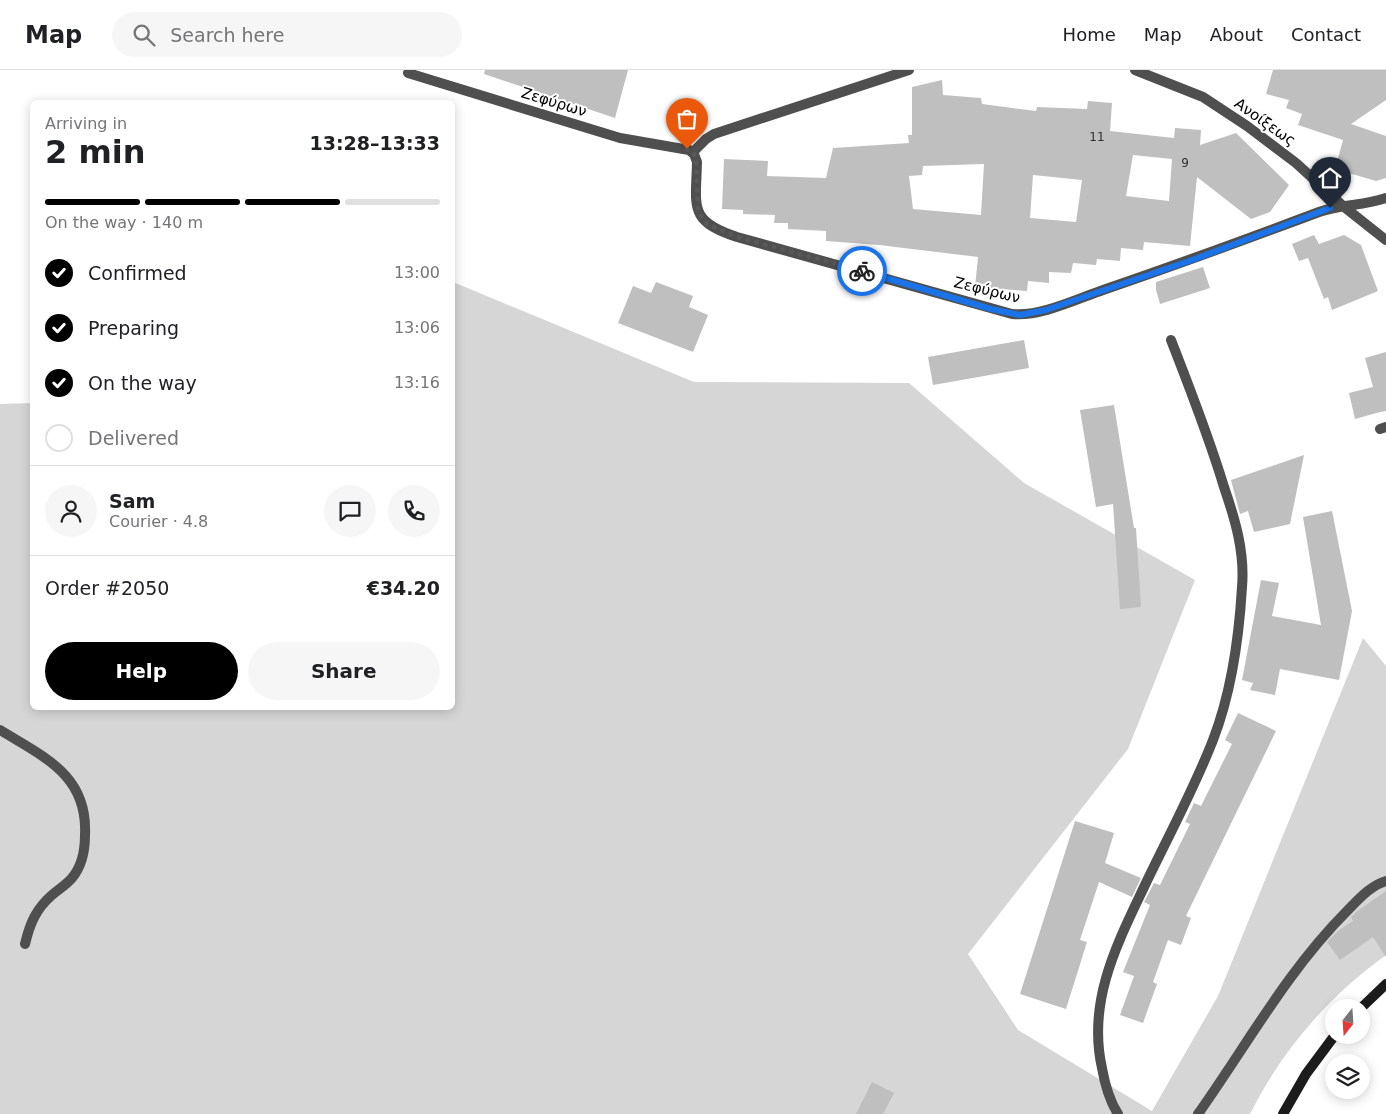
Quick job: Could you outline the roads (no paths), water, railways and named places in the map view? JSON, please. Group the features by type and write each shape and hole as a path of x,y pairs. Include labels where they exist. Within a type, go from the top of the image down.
{"main road":[{"path":"1370,999 1386,984"},
{"path":"1283,1114 1306,1074 1328,1044"}],"street":[{"path":"692,152 714,134 909,70"},
{"name":"Ανοίξεως","path":"1136,70 1203,98 1239,121 1296,163 1343,206 1386,240"},
{"name":"Ζεφύρων","path":"408,73 620,138 683,148 692,152 697,162 698,212 704,221 718,230 991,309 1020,315 1065,303 1195,259 1319,212 1343,206 1372,203 1386,198"},
{"path":"1118,1114 1110,1100 1106,1087 1097,1043 1102,986 1119,941 1204,762 1222,714 1230,679 1242,586 1241,550 1233,514 1211,444 1171,340"},
{"path":"0,730 53,763 69,778 79,796 86,828 85,846 78,868 64,887 39,908 31,921 25,944"},
{"path":"1198,1114 1266,1010 1307,955 1356,902 1371,889 1386,881"}]}
